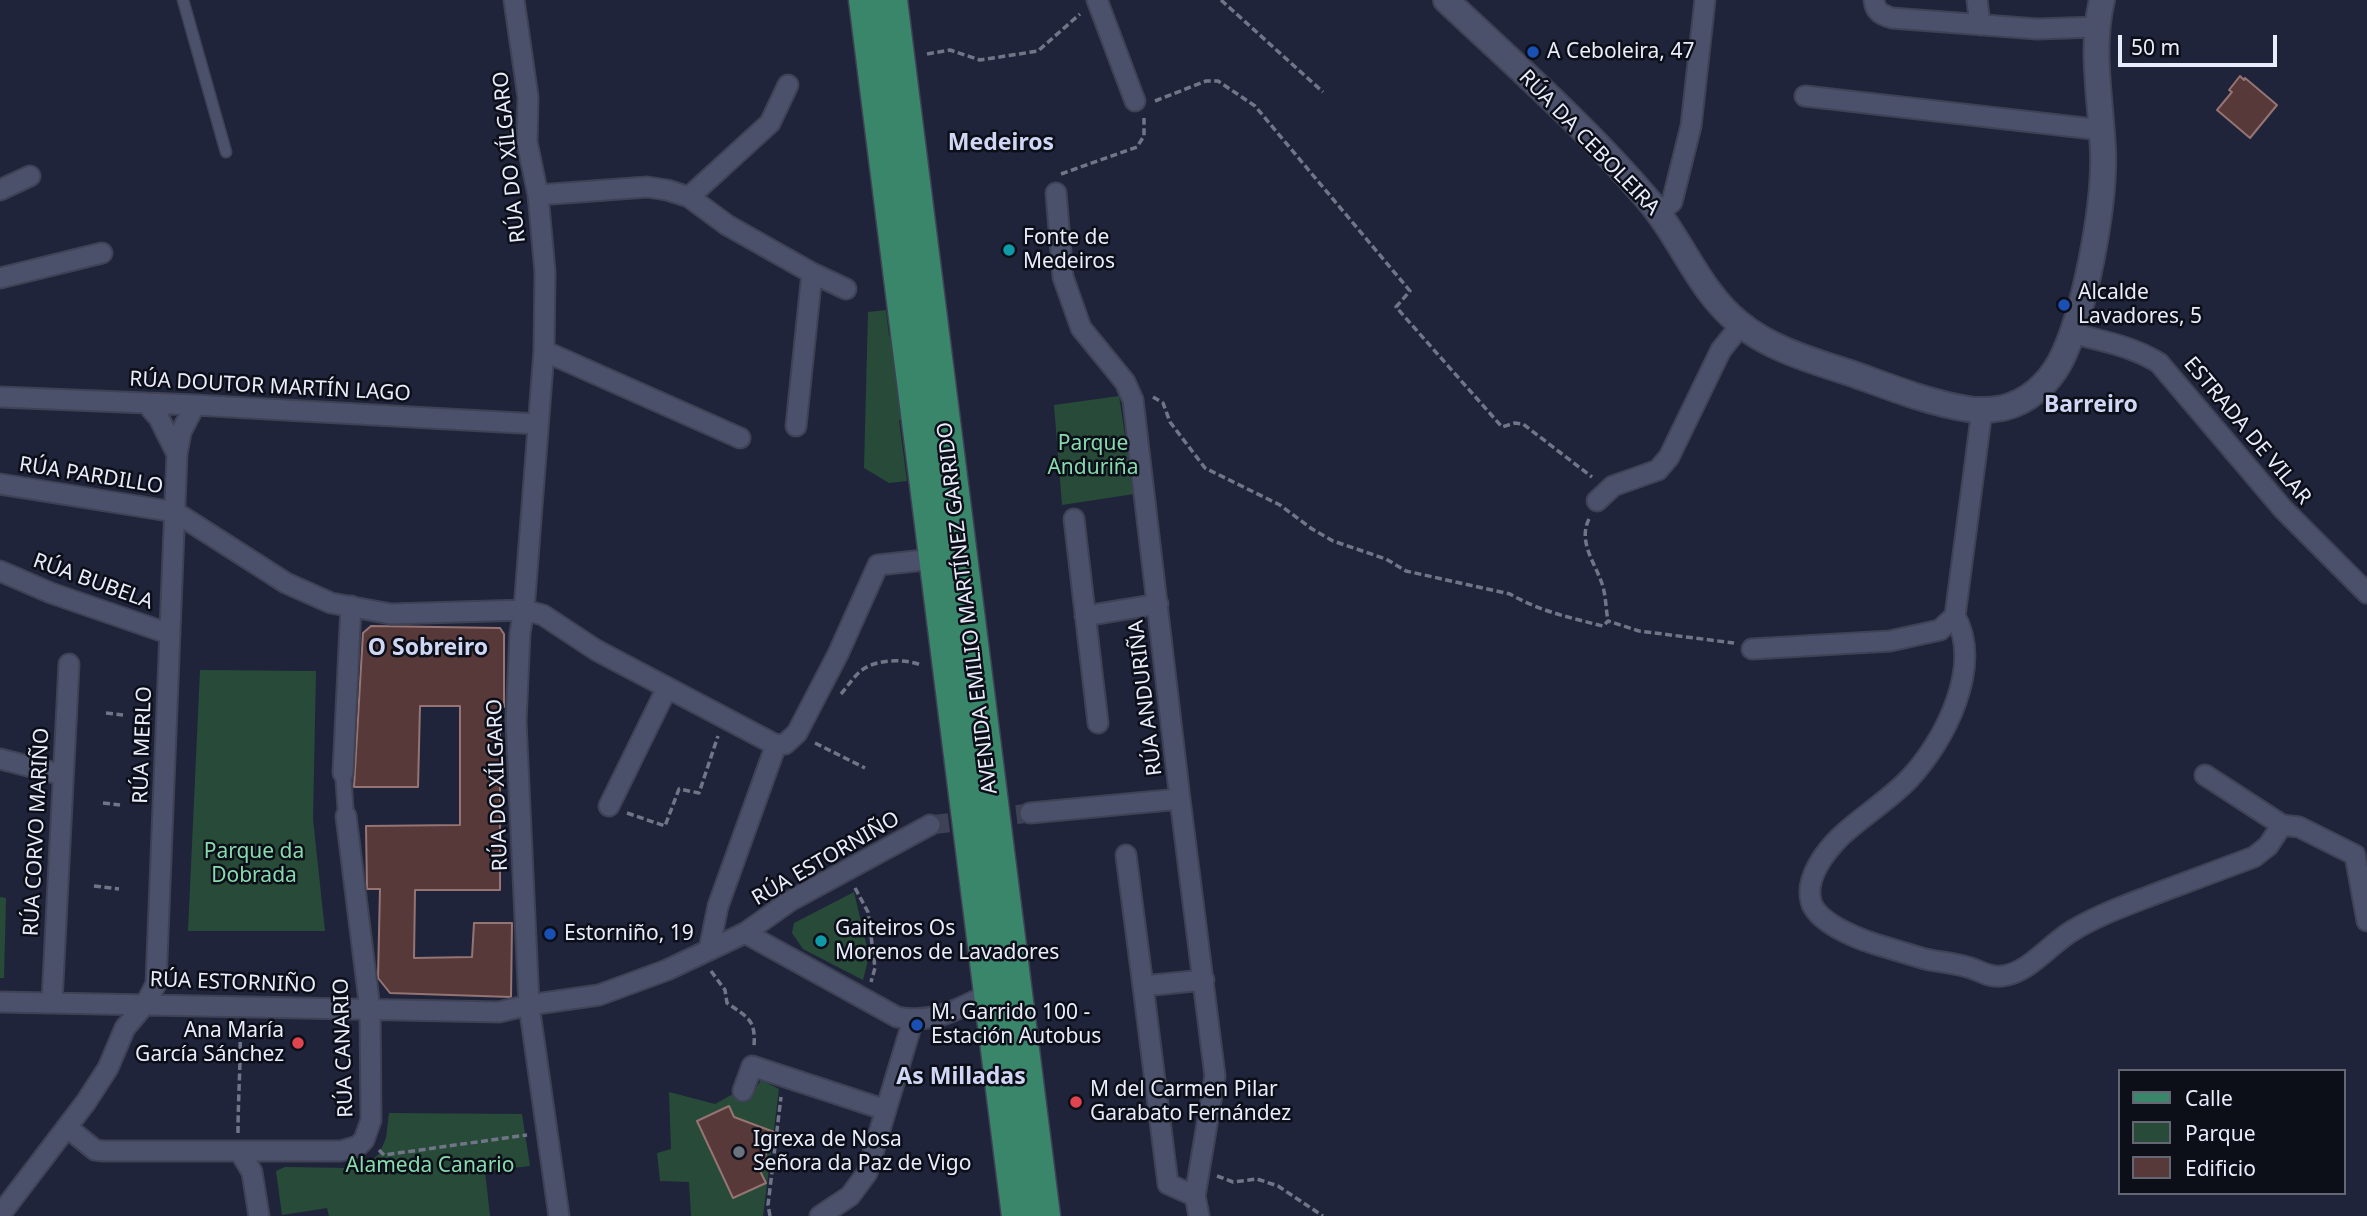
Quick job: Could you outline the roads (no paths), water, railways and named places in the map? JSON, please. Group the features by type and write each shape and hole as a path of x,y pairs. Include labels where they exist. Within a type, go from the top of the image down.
{"main road":[{"name":"AVENIDA EMILIO MARTÍNEZ GARRIDO","path":"864,0 1017,1216"},
{"name":"AVENIDA EMILIO MARTÍNEZ GARRIDO","path":"892,0 1045,1216"}],"street":[{"name":"RÚA DO XÍLGARO","path":"514,0 528,97 527,142 538,195 545,272 544,351 520,633 516,721 530,1005 559,1216"},
{"name":"RÚA DA CEBOLEIRA","path":"1446,0 1561,109 1658,213 1710,292 1741,325 1785,349 1830,366 1950,405 1982,410 2018,403 2045,384 2060,361 2071,333 2085,282 2102,178 2097,27 2101,1"},
{"path":"1658,213 1672,202 1691,126 1705,0"},
{"path":"1874,0 1874,6 1881,15 1892,18 2036,29 2097,27"},
{"path":"1977,0 1979,24"},
{"path":"1092,4 1137,104"},
{"path":"689,197 770,123 789,85"},
{"path":"1805,96 2102,130"},
{"path":"0,191 30,176"},
{"name":"RÚA ANDURIÑA","path":"1058,183 1063,277 1081,328 1125,382 1133,400 1215,1076 1195,1196 1199,1216"},
{"path":"538,195 647,187 689,197 727,225 846,289"},
{"path":"0,278 102,253"},
{"path":"796,426 812,273"},
{"path":"1597,501 1613,486 1658,470 1669,457 1721,350 1741,325"},
{"name":"ESTRADA DE VILAR","path":"2071,333 2122,345 2142,352 2159,363 2283,509 2367,593"},
{"path":"544,351 740,438"},
{"name":"RÚA DOUTOR MARTÍN LAGO","path":"0,397 538,424"},
{"name":"RÚA MERLO","path":"146,403 159,418 177,454"},
{"name":"RÚA MERLO","path":"0,1215 68,1128 108,1068 125,1028 146,1003 156,985 177,454 181,432 195,405"},
{"path":"1982,410 1955,616 1962,628 1964,665 1960,693 1935,746 1910,778 1840,837 1823,858 1811,880 1811,903 1824,919 1854,938 1926,959 1969,967 1989,976 2004,976 2020,971 2072,931 2109,912 2254,857 2268,846 2282,825"},
{"name":"RÚA PARDILLO","path":"0,484 175,512"},
{"path":"175,512 286,583 331,603 391,614 524,610 543,615 596,650 776,745 785,744 797,733 838,654 878,565 934,559"},
{"path":"1074,519 1098,723"},
{"name":"RÚA BUBELA","path":"0,572 51,593 170,634"},
{"path":"1085,615 1158,604"},
{"name":"RÚA CANARIO","path":"68,1128 95,1150 239,1143 341,1151 351,1150 364,1140 371,1120 370,1009 342,772 351,607"},
{"path":"1752,649 1890,640 1940,630 1955,616"},
{"name":"RÚA CORVO MARIÑO","path":"52,1002 69,664"},
{"path":"616,809 667,688"},
{"path":"705,952 718,906 776,745"},
{"path":"0,759 63,775"},
{"path":"2205,775 2282,825 2300,827 2361,857 2367,921"},
{"path":"1030,813 1180,799"},
{"name":"RÚA ESTORNIÑO","path":"0,1002 499,1012 599,995 667,970 745,933 790,901 930,825"},
{"path":"1126,855 1168,1184 1195,1196"},
{"name":"RÚA ESTORNIÑO","path":"745,933 897,1017 913,1020"},
{"path":"820,1216 850,1196 867,1173 913,1020 929,1020 941,1016 1014,979"},
{"path":"1143,986 1204,980"},
{"path":"109,1003 125,1028"},
{"path":"743,1091 752,1066 886,1110"},
{"path":"239,1143 252,1172 259,1216"}],"lane":[{"path":"183,0 226,152"}],"tunnel":[{"path":"930,825 1030,813"}],"place":[{"name":"A Ceboleira, 47","path":"1533,52"},
{"name":"Fonte de Medeiros","path":"1009,250"},
{"name":"Alcalde Lavadores, 5","path":"2064,305"},
{"name":"Estorniño, 19","path":"550,934"},
{"name":"Gaiteiros Os Morenos de Lavadores","path":"821,941"},
{"name":"M. Garrido 100 - Estación Autobus","path":"917,1025"},
{"name":"Ana María García Sánchez","path":"298,1043"},
{"name":"M del Carmen Pilar Garabato Fernández","path":"1076,1102"},
{"name":"Igrexa de Nosa Señora da Paz de Vigo","path":"739,1152"}],"district":[{"name":"Medeiros","path":"1001,143"},
{"name":"Barreiro","path":"2091,405"},
{"name":"O Sobreiro","path":"428,648"},
{"name":"As Milladas","path":"961,1077"}],"park label":[{"name":"Parque Anduriña","path":"1093,456"},
{"name":"Parque da Dobrada","path":"254,864"},
{"name":"Alameda Canario","path":"430,1166"}]}
